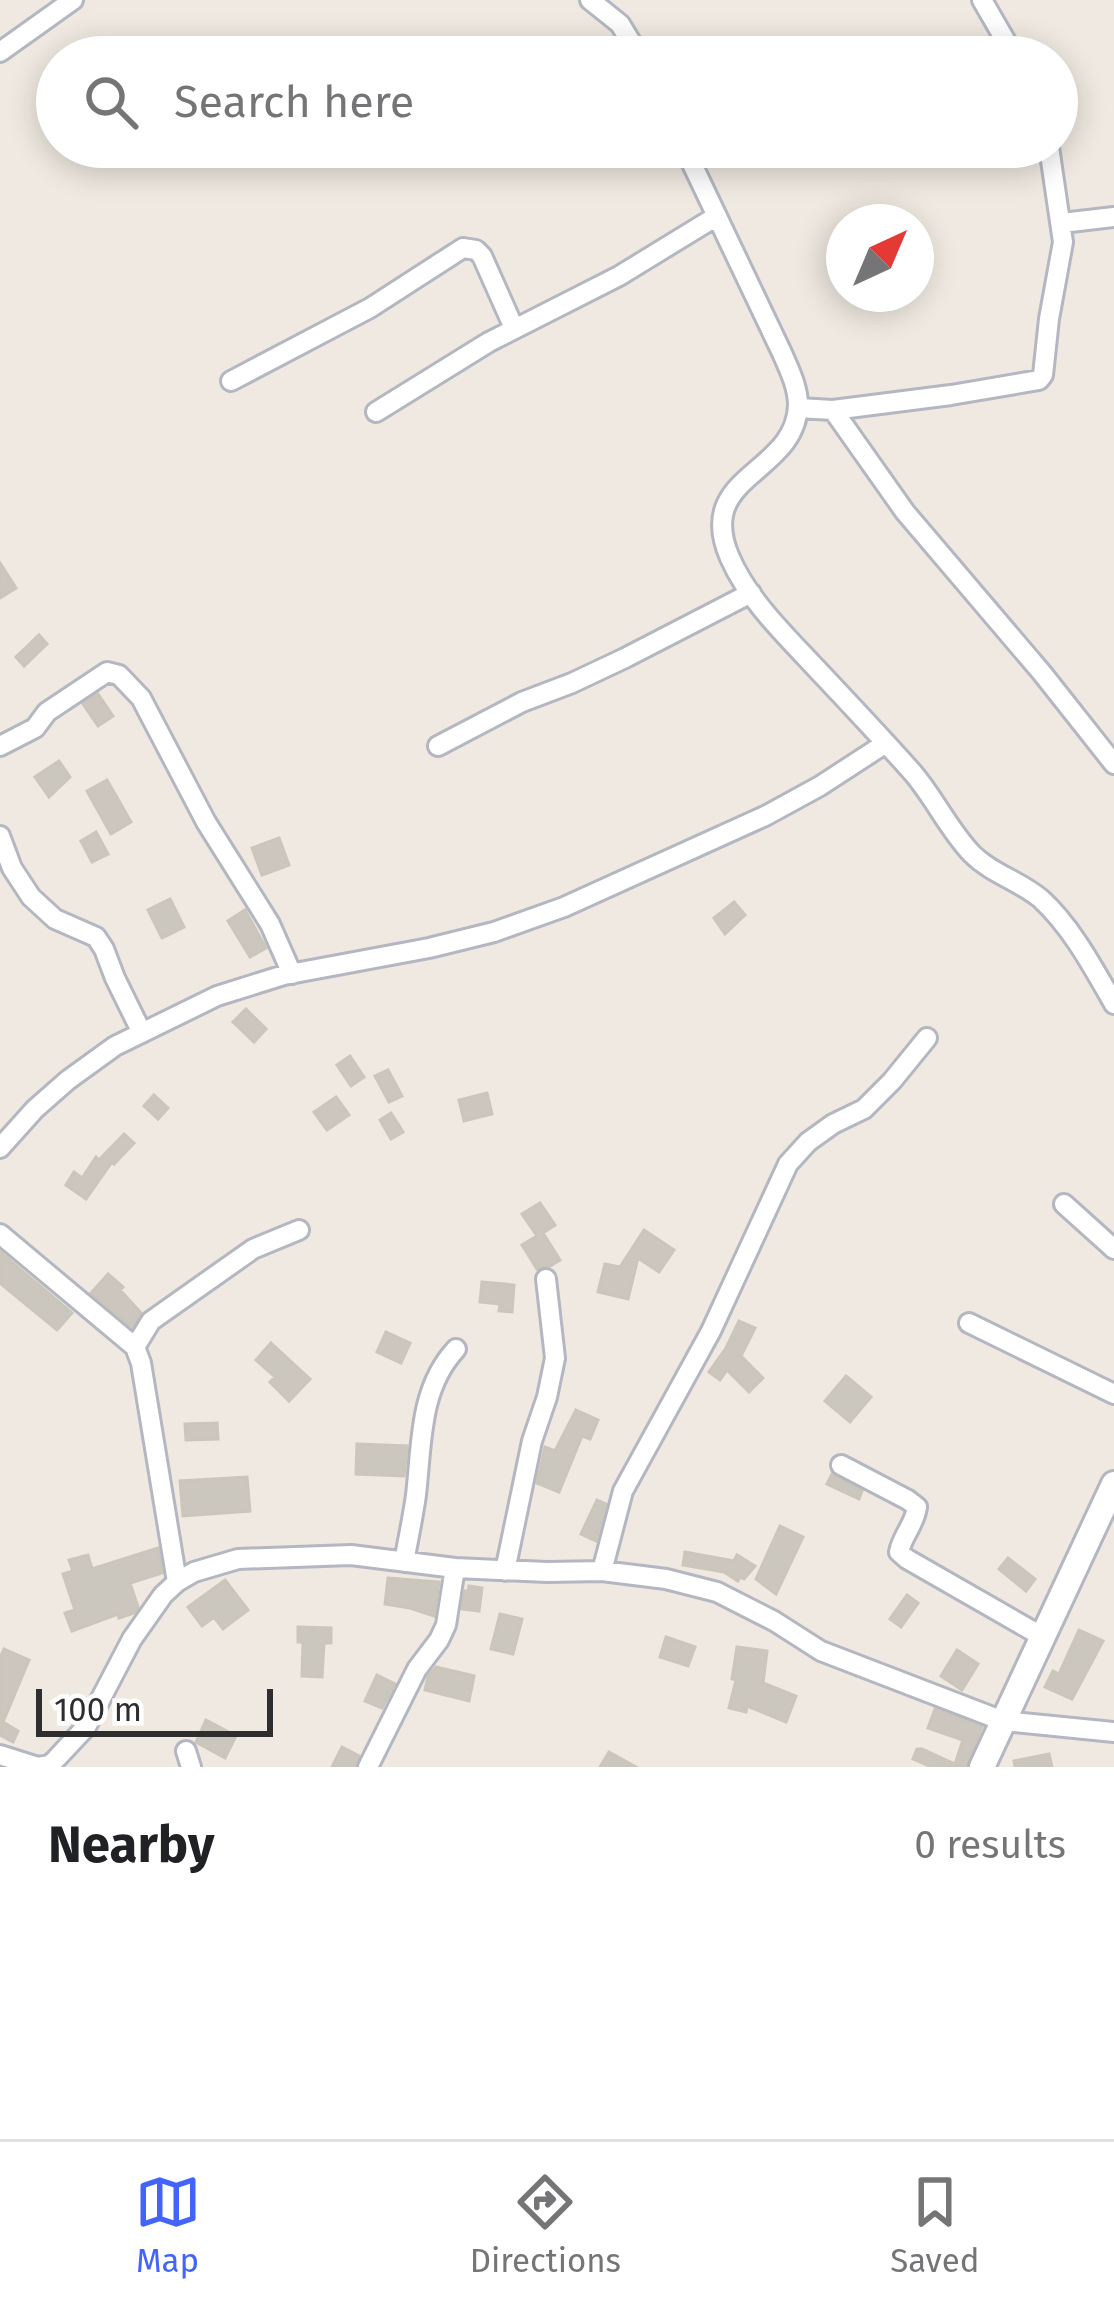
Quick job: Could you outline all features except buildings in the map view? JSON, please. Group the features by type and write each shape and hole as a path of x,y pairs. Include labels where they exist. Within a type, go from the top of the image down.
{"street":[{"path":"0,52 73,0"},
{"path":"590,0 629,36"},
{"path":"982,0 1003,36"},
{"path":"694,168 788,367 799,401 792,431 782,448 725,503 720,519 722,538 732,564 765,614 886,743 974,857 1041,899 1061,922 1114,1004"},
{"path":"797,408 833,410 1039,380 1062,258 1062,223 1052,168"},
{"path":"376,412 514,328 619,276 717,216"},
{"path":"1062,223 1114,217"},
{"path":"231,381 370,308 463,248 470,247 482,256 514,328"},
{"path":"833,410 905,512 1114,764"},
{"path":"438,746 752,593"},
{"path":"0,746 37,726 47,712 107,672 119,676 141,698 206,822 270,924 292,974"},
{"path":"0,1148 34,1108 115,1046 217,996 292,974 472,937 564,908 765,817 886,743"},
{"path":"0,836 11,868 31,897 55,919 96,937 142,1033"},
{"path":"602,1570 623,1491 711,1331 788,1164 808,1142 864,1109 927,1038"},
{"path":"1064,1204 1114,1249"},
{"path":"135,1347 151,1322 254,1250 299,1230"},
{"path":"0,1234 135,1347 177,1582"},
{"path":"505,1571 555,1358 546,1279"},
{"path":"969,1323 1114,1394"},
{"path":"404,1562 425,1409 435,1375 455,1349"},
{"path":"841,1466 916,1508 899,1552 907,1559 1043,1637"},
{"path":"982,1767 1114,1484"},
{"path":"0,1755 49,1766 86,1727 133,1639 163,1595 194,1572 238,1559 351,1555 455,1568 602,1570 666,1579 717,1592 821,1651 1003,1721 1114,1732"},
{"path":"368,1767 417,1669 446,1625 455,1568"}]}
